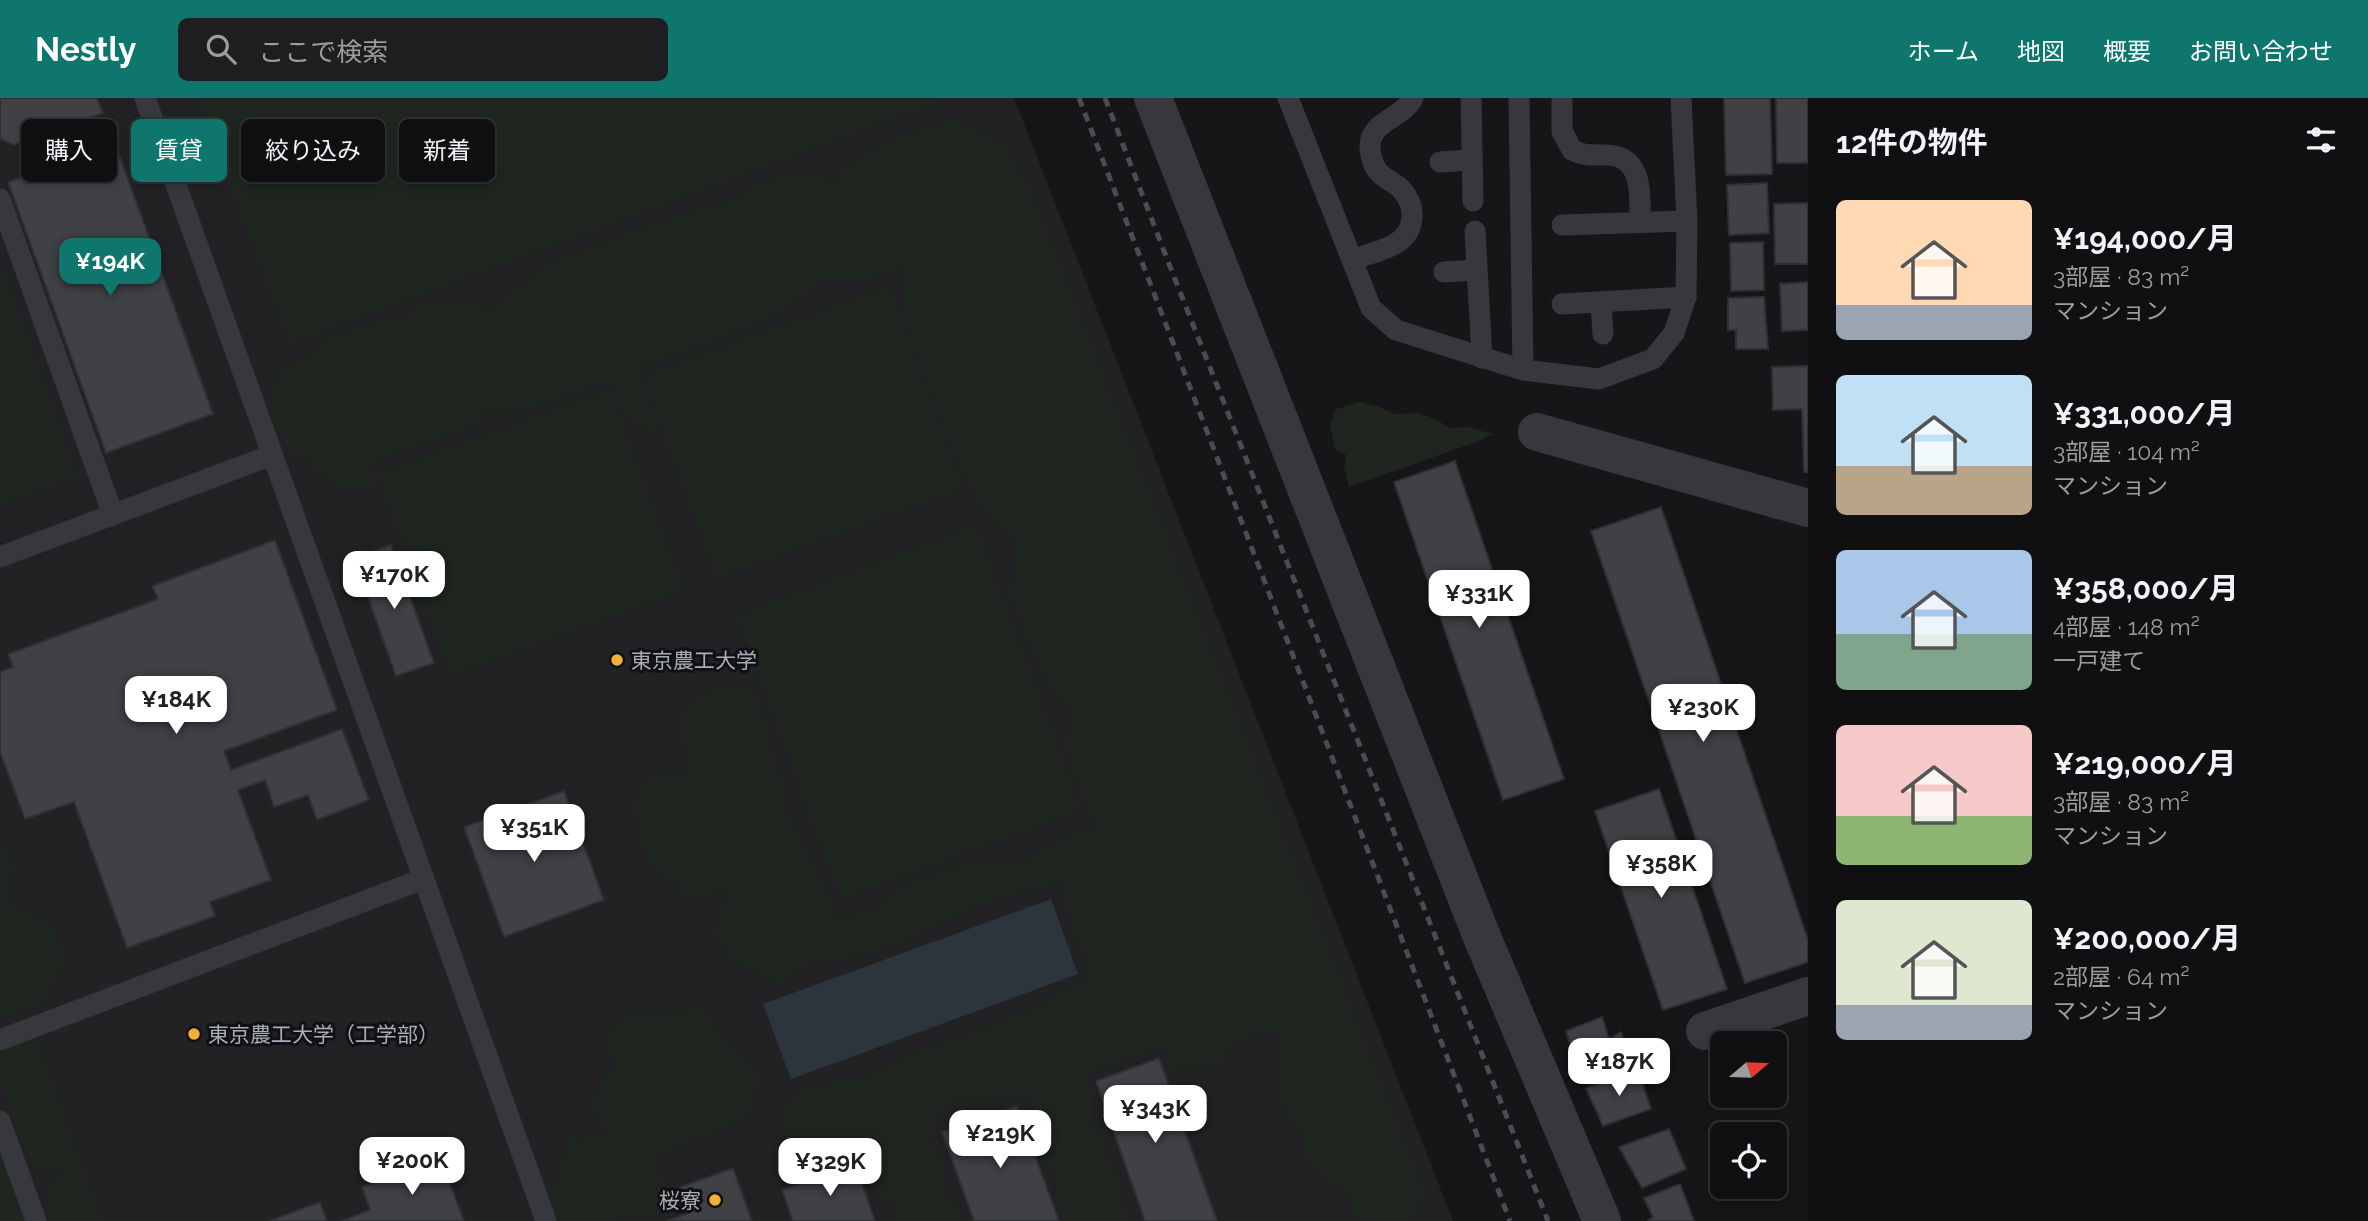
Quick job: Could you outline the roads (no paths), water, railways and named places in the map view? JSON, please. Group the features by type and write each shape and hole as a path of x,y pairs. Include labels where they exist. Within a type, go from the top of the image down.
{"street":[{"path":"1153,98 1482,937 1602,1221"},
{"path":"1537,432 1808,508"},
{"path":"1705,1031 1808,996"}],"lane":[{"path":"145,98 545,1221"},
{"path":"1288,98 1371,309 1396,330 1482,358 1523,370 1599,379 1653,359 1674,333 1686,297 1687,222 1681,98"},
{"path":"1352,260 1392,246 1408,233 1412,209 1401,190 1382,177 1375,168 1370,149 1376,130 1384,122 1404,111 1413,98"},
{"path":"1471,98 1473,201"},
{"path":"1519,98 1523,370"},
{"path":"1562,98 1562,131 1572,150 1590,156 1620,158 1636,173 1640,184 1640,222"},
{"path":"1440,162 1472,160"},
{"path":"0,199 113,515"},
{"path":"1562,225 1687,222"},
{"path":"1475,231 1482,358"},
{"path":"1444,272 1476,271"},
{"path":"1562,304 1686,297"},
{"path":"1601,302 1603,334"},
{"path":"0,557 272,455"},
{"path":"0,1040 423,879"},
{"path":"0,1121 36,1221"}],"railway":[{"path":"1079,98 1510,1221"},
{"path":"1105,98 1548,1221"}],"place":[{"name":"東京農工大学","path":"617,660"},
{"name":"東京農工大学（工学部）","path":"194,1034"},
{"name":"桜寮","path":"715,1200"}]}
